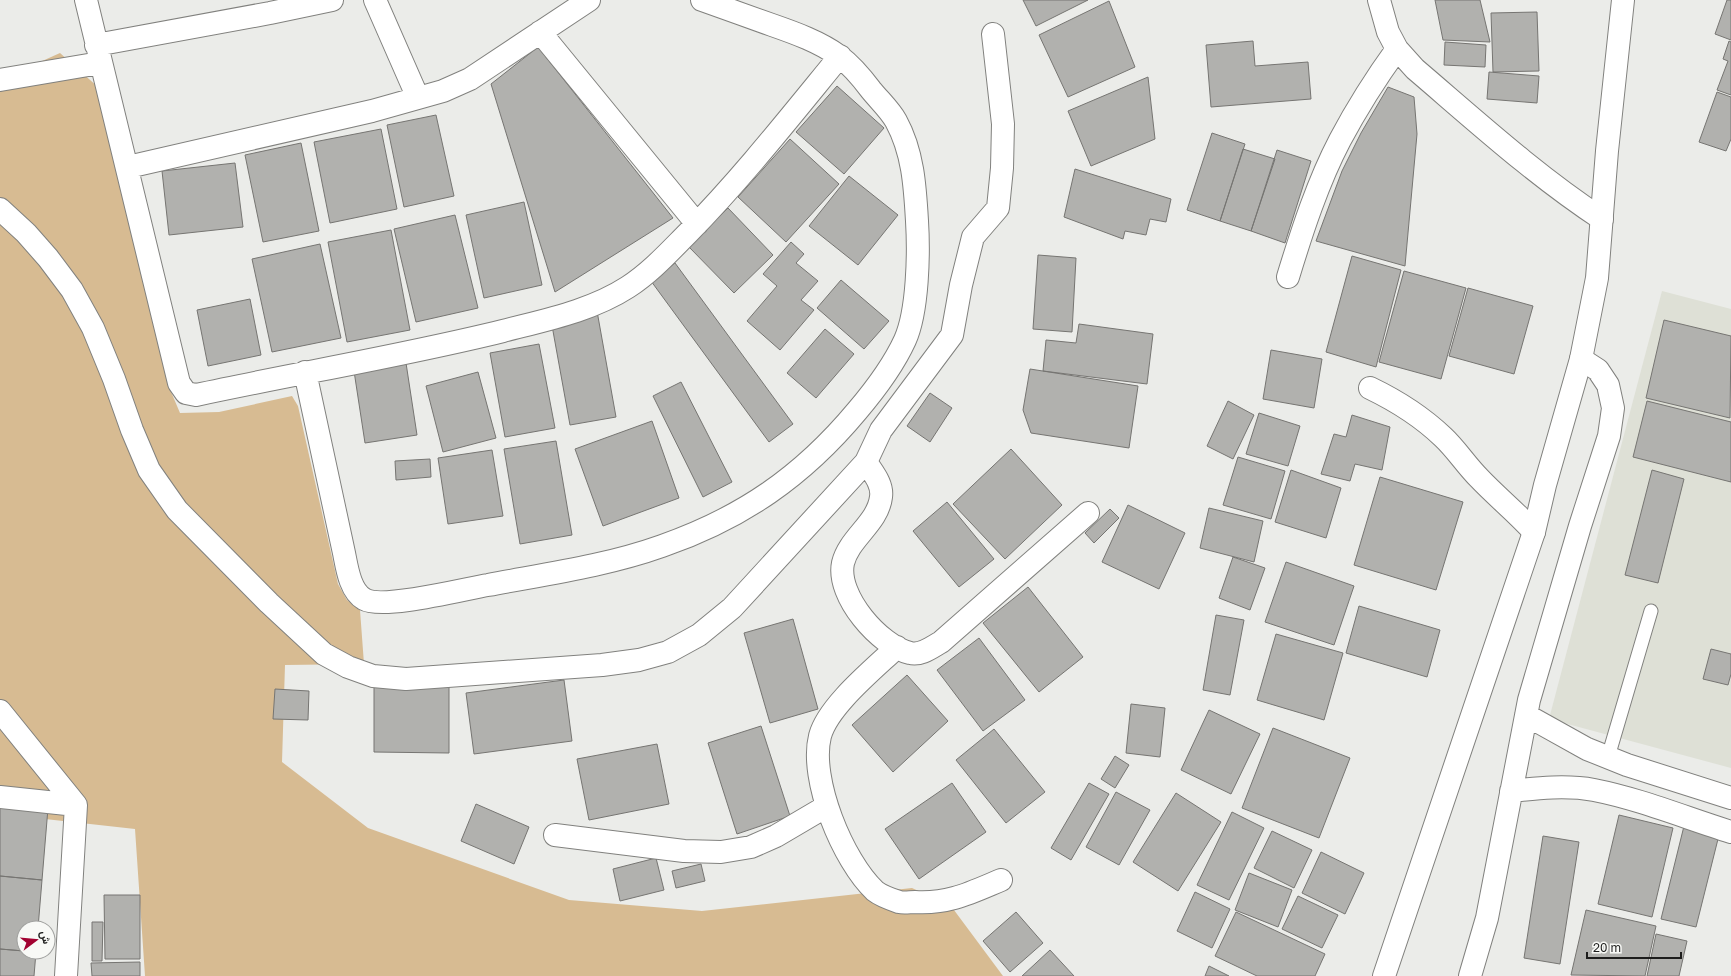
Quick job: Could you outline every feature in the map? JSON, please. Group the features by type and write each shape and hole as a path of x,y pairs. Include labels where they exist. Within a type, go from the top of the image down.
{"street":[{"path":"86,0 98,54 128,167 179,383 183,390 190,395 196,396 468,339 561,315 599,302 629,287 651,269 719,202 840,56"},
{"path":"0,80 98,54 270,13 332,0"},
{"path":"375,0 418,98"},
{"path":"128,167 307,126 443,91 470,79 589,0"},
{"path":"305,372 351,582 361,598 370,602 404,600 609,562 660,547 714,526 752,505 782,485 813,459 844,427 874,391 905,340 910,323 917,274 918,238 915,180 908,149 896,120 860,76 840,56 795,34 702,0"},
{"path":"1379,0 1388,32 1397,49 1415,69 1547,180 1602,219"},
{"path":"1384,976 1534,532 1545,485 1581,359 1597,278 1607,151 1623,0"},
{"path":"540,32 698,224"},
{"path":"0,209 26,233 48,258 72,290 93,328 149,470 177,510 269,603 324,654 348,668 373,676 406,679 602,665 639,660 668,652 699,635 732,608 866,462 881,430 952,335 961,285 973,237 998,208 1004,124 993,34"},
{"path":"1288,277 1302,234 1340,141 1369,89 1397,49"},
{"path":"1470,976 1487,918 1526,715 1580,526 1609,436 1613,408 1608,385 1598,370 1581,359"},
{"path":"1370,388 1397,401 1422,418 1444,438 1478,477 1516,511 1534,532"},
{"path":"866,462 880,485 882,496 879,507 847,554 843,564 843,575 846,589 855,606 867,623 880,636 897,648 911,653 924,652 941,642 1088,513"},
{"path":"897,648 854,688 826,722 820,735 818,753 821,785 827,806 844,845 860,874 876,892 899,902 928,903 954,899 1001,880"},
{"path":"0,711 76,805 66,976"},
{"path":"1526,715 1574,743 1627,765 1731,798"},
{"path":"1512,791 1568,788 1593,790 1620,796 1731,832"},
{"path":"0,797 76,805"},
{"path":"555,835 684,851 721,852 750,847 776,836 827,806"}],"lane":[{"path":"1608,757 1651,611"}],"shaded area":[{"path":"60,53 99,88 169,387 180,413 219,412 292,396 298,406 338,584 347,600 360,610 364,664 285,665 282,762 368,828 569,900 702,911 912,888 951,906 1003,976 145,976 135,829 0,814 0,80"},
{"path":"1662,291 1731,309 1731,768 1549,719"}],"building":[{"path":"1023,0 1088,0 1036,26"},
{"path":"1435,0 1480,0 1490,42 1443,40"},
{"path":"1727,0 1731,0 1731,40 1715,34"},
{"path":"1109,1 1135,67 1068,97 1039,35"},
{"path":"1537,12 1539,71 1493,72 1491,13"},
{"path":"1253,41 1255,66 1308,62 1311,99 1211,107 1206,45"},
{"path":"1729,41 1731,42 1731,95 1717,90 1728,61 1723,59"},
{"path":"1445,42 1486,45 1485,67 1444,65"},
{"path":"538,47 673,218 555,292 491,84"},
{"path":"1489,72 1539,76 1537,103 1487,99"},
{"path":"1148,77 1155,139 1091,166 1068,111"},
{"path":"837,86 884,128 844,174 796,132"},
{"path":"1388,87 1414,97 1417,134 1405,266 1316,241 1342,171 1361,133"},
{"path":"1717,92 1731,97 1731,139 1726,151 1699,142"},
{"path":"436,115 454,196 404,207 387,125"},
{"path":"381,129 397,209 330,223 314,142"},
{"path":"1212,133 1245,144 1220,221 1187,210"},
{"path":"790,139 839,184 786,242 738,197"},
{"path":"301,143 319,231 263,242 245,155"},
{"path":"1243,149 1275,159 1251,231 1220,221"},
{"path":"1277,150 1311,161 1285,243 1251,231"},
{"path":"235,163 243,227 169,235 162,171"},
{"path":"1075,169 1171,199 1166,222 1150,219 1146,235 1125,231 1123,239 1064,217"},
{"path":"849,176 898,215 858,265 809,226"},
{"path":"524,202 542,285 484,298 466,215"},
{"path":"728,208 773,255 734,293 689,247"},
{"path":"455,215 478,308 416,322 394,229"},
{"path":"391,230 410,330 347,342 328,242"},
{"path":"791,242 804,254 796,263 818,281 801,300 814,310 780,350 747,321 777,286 763,274"},
{"path":"320,244 341,338 272,352 252,259"},
{"path":"1038,255 1076,258 1072,332 1033,329"},
{"path":"1352,256 1401,270 1376,367 1326,352"},
{"path":"675,263 793,424 769,442 651,281"},
{"path":"1404,271 1466,288 1441,379 1379,362"},
{"path":"841,280 889,321 864,349 817,308"},
{"path":"1468,288 1533,306 1514,374 1449,356"},
{"path":"250,299 261,355 208,366 197,310"},
{"path":"597,311 616,417 570,425 551,320"},
{"path":"1664,320 1731,336 1730,418 1646,398"},
{"path":"1079,324 1153,334 1147,384 1043,371 1046,340 1076,343"},
{"path":"825,329 854,354 816,398 787,373"},
{"path":"539,344 555,428 505,437 490,353"},
{"path":"1271,350 1322,359 1314,408 1263,399"},
{"path":"406,363 417,435 365,443 354,371"},
{"path":"1030,369 1138,386 1129,448 1031,433 1023,410"},
{"path":"478,372 496,438 443,452 426,386"},
{"path":"681,382 732,482 703,497 653,396"},
{"path":"930,393 952,408 930,442 907,426"},
{"path":"1228,401 1254,415 1233,459 1207,446"},
{"path":"1647,401 1731,422 1731,482 1633,457"},
{"path":"1259,413 1300,426 1288,466 1246,454"},
{"path":"1352,415 1390,427 1382,470 1355,464 1350,481 1321,474 1334,434 1346,437"},
{"path":"652,421 679,498 603,526 575,449"},
{"path":"556,441 572,535 520,544 504,449"},
{"path":"1011,449 1062,505 1005,559 953,504"},
{"path":"492,450 503,516 448,524 438,458"},
{"path":"1238,457 1285,471 1271,519 1223,505"},
{"path":"430,459 431,477 396,480 395,461"},
{"path":"1291,470 1341,488 1326,538 1275,522"},
{"path":"1652,470 1684,479 1658,583 1625,575"},
{"path":"1380,477 1463,502 1436,590 1354,565"},
{"path":"947,502 994,559 959,587 913,531"},
{"path":"1128,505 1185,533 1159,589 1102,562"},
{"path":"1209,508 1263,521 1254,562 1200,548"},
{"path":"1110,509 1119,518 1094,543 1085,533"},
{"path":"1233,557 1265,568 1250,610 1219,598"},
{"path":"1286,562 1354,586 1334,645 1265,622"},
{"path":"1028,587 1083,657 1039,692 983,623"},
{"path":"1359,606 1440,630 1427,677 1346,653"},
{"path":"1216,615 1244,620 1230,695 1203,690"},
{"path":"793,619 818,709 770,723 744,633"},
{"path":"1276,634 1343,653 1324,720 1257,700"},
{"path":"979,638 1025,700 983,731 937,670"},
{"path":"1711,649 1731,654 1731,674 1728,685 1703,679"},
{"path":"907,675 948,721 893,772 852,725"},
{"path":"564,680 572,741 474,754 466,693"},
{"path":"374,684 449,685 449,753 374,752"},
{"path":"275,689 309,691 308,720 273,719"},
{"path":"1131,704 1165,708 1160,757 1126,753"},
{"path":"1209,710 1260,734 1231,794 1181,770"},
{"path":"761,726 790,816 737,834 708,743"},
{"path":"1273,728 1350,758 1319,838 1242,808"},
{"path":"994,729 1045,792 1006,823 956,760"},
{"path":"657,744 669,804 589,820 577,759"},
{"path":"1115,756 1129,765 1115,788 1101,779"},
{"path":"952,783 986,832 919,879 885,829"},
{"path":"1089,783 1109,794 1071,860 1051,848"},
{"path":"1116,792 1150,810 1119,865 1086,847"},
{"path":"1176,793 1221,822 1178,891 1133,862"},
{"path":"0,804 48,808 42,880 0,876"},
{"path":"476,804 529,827 514,864 461,841"},
{"path":"1232,812 1264,828 1229,900 1197,885"},
{"path":"1619,815 1673,828 1652,917 1598,904"},
{"path":"1684,826 1719,835 1696,927 1661,919"},
{"path":"1272,831 1312,850 1294,888 1254,868"},
{"path":"1543,836 1579,842 1560,964 1524,958"},
{"path":"1321,852 1364,873 1345,914 1302,893"},
{"path":"656,858 664,890 620,901 613,869"},
{"path":"701,864 705,881 676,888 672,871"},
{"path":"1249,873 1292,890 1278,927 1235,910"},
{"path":"0,876 42,880 39,920 16,920 16,950 0,949"},
{"path":"1195,892 1230,909 1212,948 1177,931"},
{"path":"104,895 140,895 140,959 105,959"},
{"path":"1298,896 1338,915 1322,948 1282,929"},
{"path":"1586,910 1656,926 1645,976 1571,975"},
{"path":"1016,912 1043,943 1010,972 983,941"},
{"path":"1236,912 1325,954 1315,976 1257,976 1215,956"},
{"path":"92,922 103,922 102,961 92,961"},
{"path":"1656,934 1687,941 1679,976 1647,976"},
{"path":"0,949 16,950 16,960 35,960 34,976 0,976"},
{"path":"1050,950 1074,976 1022,976"},
{"path":"140,962 140,976 92,976 91,963"},
{"path":"1209,966 1229,976 1205,976"}]}
